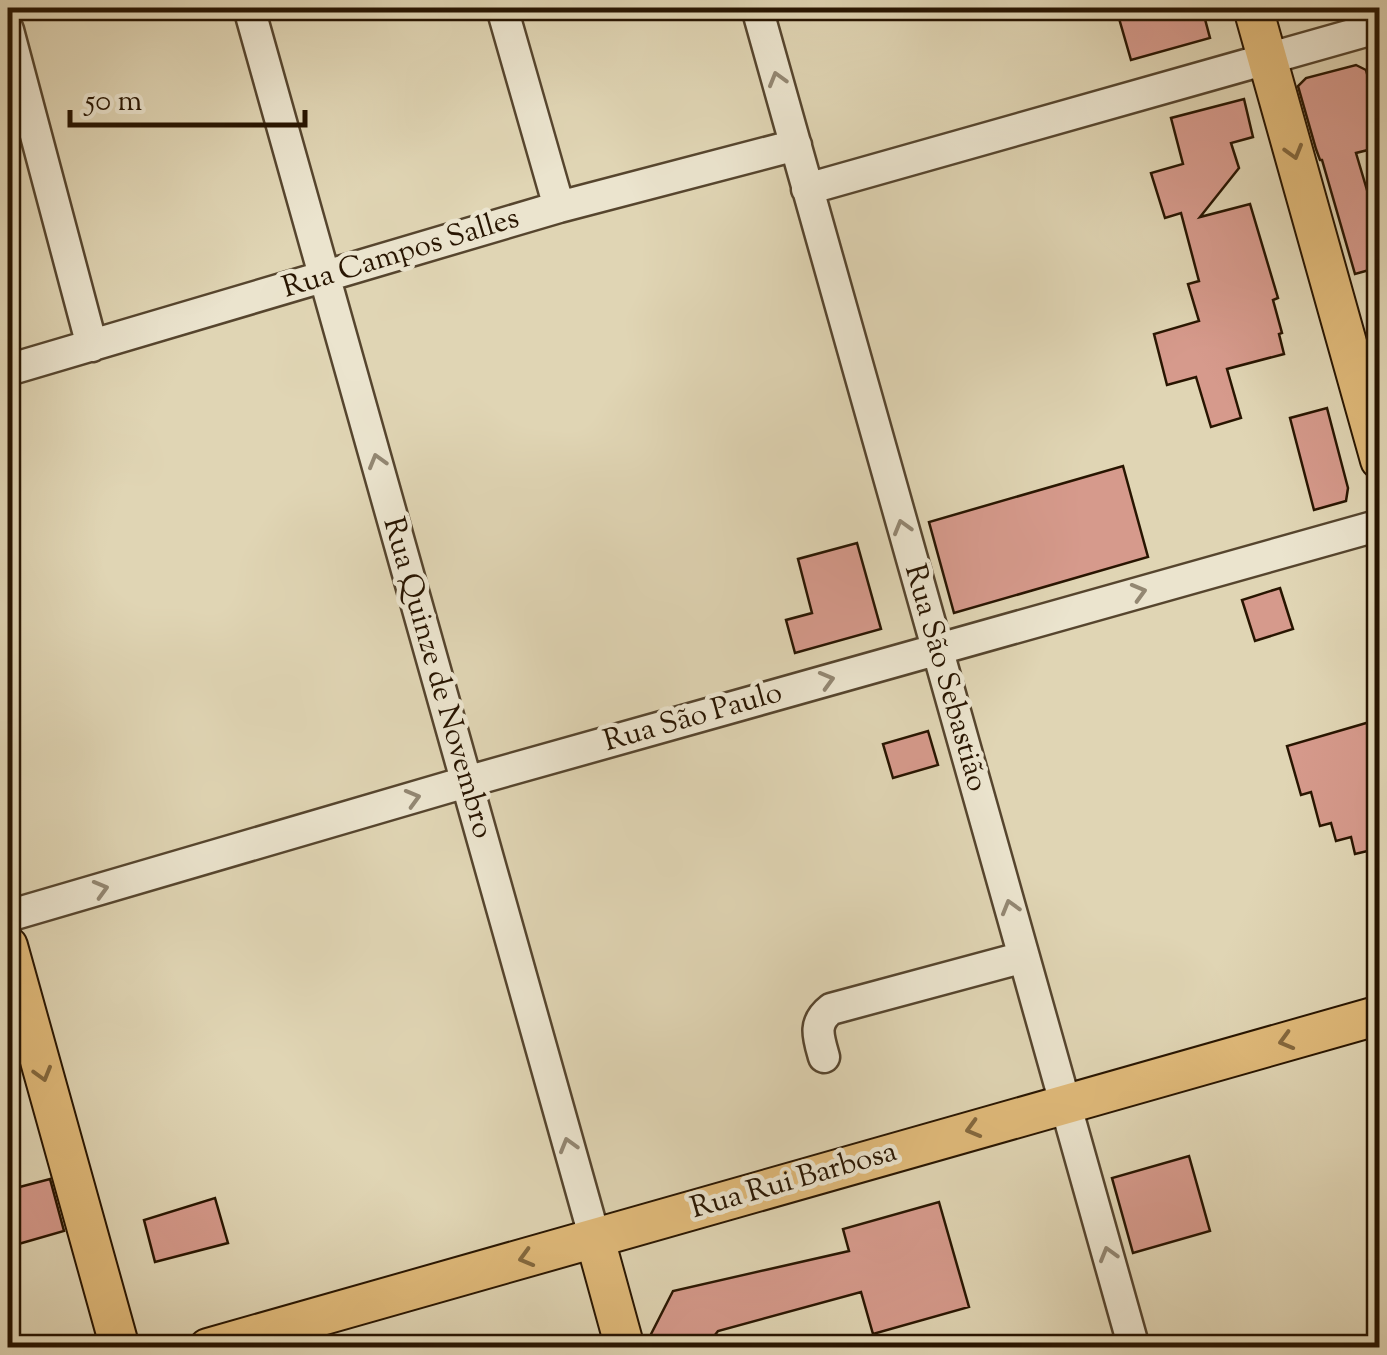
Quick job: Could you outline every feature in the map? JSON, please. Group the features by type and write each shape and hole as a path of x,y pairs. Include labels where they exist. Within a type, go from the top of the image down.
{"main road":[{"path":"1253,8 1380,460"},
{"path":"8,946 120,1348"},
{"name":"Rua Rui Barbosa","path":"208,1348 1380,1015"},
{"name":"Rua Quinze de Novembro","path":"594,1238 625,1348"}],"street":[{"name":"Rua Quinze de Novembro","path":"250,8 594,1238"},
{"path":"502,8 559,206"},
{"name":"Rua São Sebastião","path":"757,8 1134,1348"},
{"path":"806,189 1380,27"},
{"path":"8,30 92,346"},
{"name":"Rua Campos Salles","path":"8,370 559,206 796,145"},
{"name":"Rua São Paulo","path":"8,916 466,782 1380,524"},
{"path":"824,1056 818,1024 831,1009 1024,957"}],"building":[{"path":"1116,8 1202,8 1210,38 1131,60"},
{"path":"1356,65 1366,70 1380,122 1380,147 1356,153 1380,234 1380,267 1355,274 1298,86 1306,78"},
{"path":"1244,99 1253,137 1231,143 1239,168 1200,217 1250,204 1278,298 1273,300 1284,354 1227,369 1241,418 1211,427 1196,377 1167,385 1154,334 1199,321 1188,284 1199,281 1181,213 1165,218 1151,173 1183,164 1171,118"},
{"path":"1327,408 1348,488 1346,501 1314,510 1290,418"},
{"path":"1123,466 1148,557 954,613 929,522"},
{"path":"857,543 881,629 795,653 786,620 812,613 798,559"},
{"path":"1280,588 1293,629 1255,641 1242,600"},
{"path":"1380,719 1380,848 1355,854 1351,837 1336,841 1331,823 1320,826 1311,792 1301,795 1287,746"},
{"path":"928,731 938,765 893,778 883,744"},
{"path":"1189,1156 1210,1231 1133,1253 1112,1178"},
{"path":"50,1179 64,1231 8,1247 8,1190"},
{"path":"215,1198 228,1243 155,1262 144,1220"},
{"path":"939,1202 969,1307 873,1334 861,1292 718,1331 705,1348 647,1348 673,1291 849,1251 843,1229"}]}
